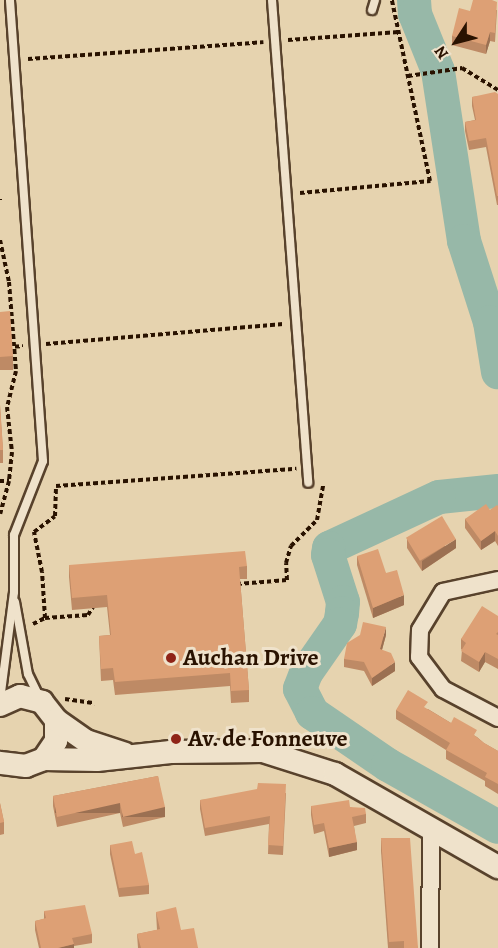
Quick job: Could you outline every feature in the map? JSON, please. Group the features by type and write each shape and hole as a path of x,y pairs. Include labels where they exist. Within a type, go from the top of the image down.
{"street":[{"path":"498,580 443,592 420,630 419,657 443,689 498,718"},
{"path":"0,705 20,696 49,698 56,720 56,741 44,759"},
{"path":"56,720 86,741 137,756"},
{"path":"2,760 26,766 44,759 263,750 334,774 498,867"},
{"path":"430,948 431,830"}],"lane":[{"path":"0,700 14,592 14,535 43,461 10,0"},
{"path":"272,0 308,483"},
{"path":"372,10 375,0"},
{"path":"14,592 28,674 49,698"}],"path":[{"path":"301,203 300,191 430,181 392,0"},
{"path":"14,60 399,32"},
{"path":"409,76 462,68 498,90"},
{"path":"0,240 15,346 16,376 7,407 12,452 9,481 0,514"},
{"path":"0,347 296,323"},
{"path":"45,618 42,572 34,532 55,516 56,486 307,468"},
{"path":"0,481 9,481"},
{"path":"232,585 287,580 286,563 291,546 317,520 322,483"},
{"path":"33,632 33,622 45,618 88,615 101,595"},
{"path":"49,698 95,703"}],"building":[{"path":"473,0 497,2 495,33 490,32 486,45 452,36 459,8 470,11"},
{"path":"495,92 498,94 498,196 486,138 469,141 465,122 476,120 472,97"},
{"path":"10,311 13,356 0,357 0,312"},
{"path":"0,405 3,450 0,450"},
{"path":"486,504 490,510 498,506 498,536 495,531 481,541 465,519"},
{"path":"442,516 456,539 420,561 406,538"},
{"path":"378,549 386,573 397,570 404,595 373,608 357,556"},
{"path":"245,551 247,566 239,567 249,690 231,691 230,673 115,682 113,668 101,669 99,636 111,635 107,595 72,598 69,565"},
{"path":"482,606 498,616 496,634 498,635 498,659 485,652 479,662 461,651 466,643 461,639"},
{"path":"363,622 386,627 380,649 391,653 395,662 372,678 364,662 344,659 347,643 360,635"},
{"path":"408,690 428,702 424,707 451,723 454,717 477,730 474,735 498,751 498,784 485,777 487,773 446,750 450,743 396,710"},
{"path":"158,776 165,807 123,817 120,803 57,817 53,796"},
{"path":"258,783 286,784 283,846 268,845 270,816 205,828 200,800 257,789"},
{"path":"349,800 350,807 365,808 366,814 352,817 357,842 329,848 324,823 314,825 311,806"},
{"path":"0,803 4,822 0,823"},
{"path":"381,838 410,838 418,948 404,948 404,941 389,942"},
{"path":"132,841 135,854 142,852 149,885 119,888 110,845"},
{"path":"85,905 92,934 72,938 74,944 58,948 41,948 35,921 46,918 44,911"},
{"path":"176,907 181,930 194,928 198,948 141,948 137,934 160,929 156,912"}],"waterway":[{"path":"414,0 415,14 438,71 464,241 490,322 498,372"},
{"path":"498,491 439,497 329,548 328,555 343,602 340,624 306,673 300,689 312,713 388,765 498,827"}],"place":[{"name":"Auchan Drive","path":"171,658"},
{"name":"Av. de Fonneuve","path":"176,739"}]}
